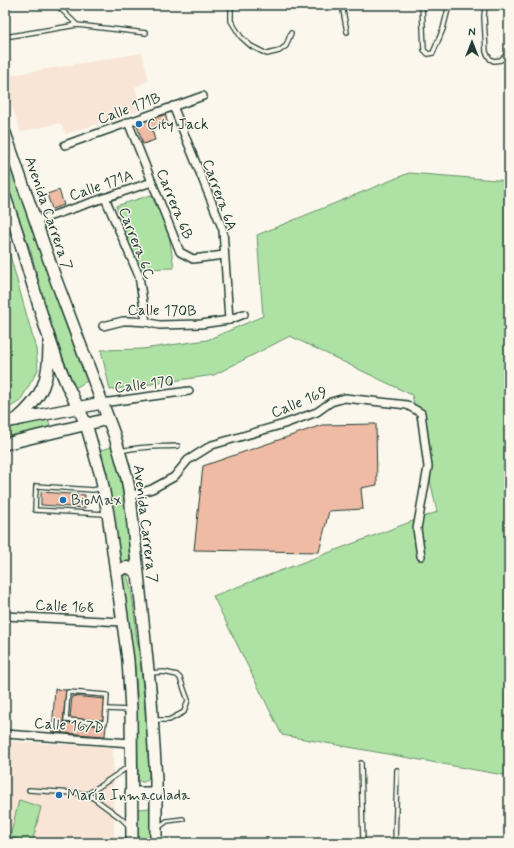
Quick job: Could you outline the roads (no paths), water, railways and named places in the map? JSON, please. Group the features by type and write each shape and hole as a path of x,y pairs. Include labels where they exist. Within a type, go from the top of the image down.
{"main road":[{"name":"Avenida Carrera 7","path":"6,139 56,280 120,451 127,478 152,720 156,793 156,843"},
{"path":"5,197 49,337 65,379 86,424 100,469 104,488 128,660 131,710 132,843"},
{"path":"10,422 26,412 42,390 48,369 49,337"},
{"path":"10,422 102,402"},
{"path":"5,444 108,419"},
{"path":"116,573 125,567 132,569 137,574"},
{"path":"131,793 156,793"}],"street":[{"name":"Calle 171B","path":"65,145 202,96"},
{"name":"Carrera 6A","path":"173,106 222,230 229,320"},
{"name":"Carrera 6B","path":"128,122 180,252 193,258 224,255"},
{"name":"Calle 171A","path":"36,221 152,182"},
{"name":"Carrera 6C","path":"105,198 139,276 146,322"},
{"name":"Calle 170B","path":"103,326 123,321 146,322 159,325 200,324 229,320 244,314"},
{"name":"Calle 170","path":"102,402 189,391"},
{"name":"Calle 169","path":"130,496 152,489 174,477 188,460 212,445 284,424 317,412 330,402 345,398 407,405 421,413 428,467 416,529 421,556"},
{"name":"Calle 168","path":"5,616 123,622"},
{"name":"Calle 167D","path":"5,734 131,743"}],"lane":[{"path":"57,5 77,25"},
{"path":"231,5 231,21 241,37 251,46 266,54 279,51 286,46 291,33"},
{"path":"342,5 347,32"},
{"path":"422,5 424,50 428,54 433,53 443,29 449,5"},
{"path":"485,5 484,18 486,52 490,59 494,61 501,60 509,52"},
{"path":"5,37 77,25 146,33"},
{"path":"120,451 148,447 178,446"},
{"path":"104,488 93,490 36,486 35,510 108,514"},
{"path":"148,673 164,672 177,675 180,678 188,700 184,712 169,720 152,720"},
{"path":"68,692 107,695 106,709 105,723 66,720 68,692"},
{"path":"106,709 131,710"},
{"path":"361,763 363,843"},
{"path":"88,794 122,772 131,764"},
{"path":"395,843 396,770"},
{"path":"29,790 88,794 122,819 132,829"},
{"path":"156,829 167,821 182,819"}],"place":[{"name":"City Jack","path":"139,124"},
{"name":"BioMax","path":"63,500"},
{"name":"María Inmaculada","path":"59,795"}]}
